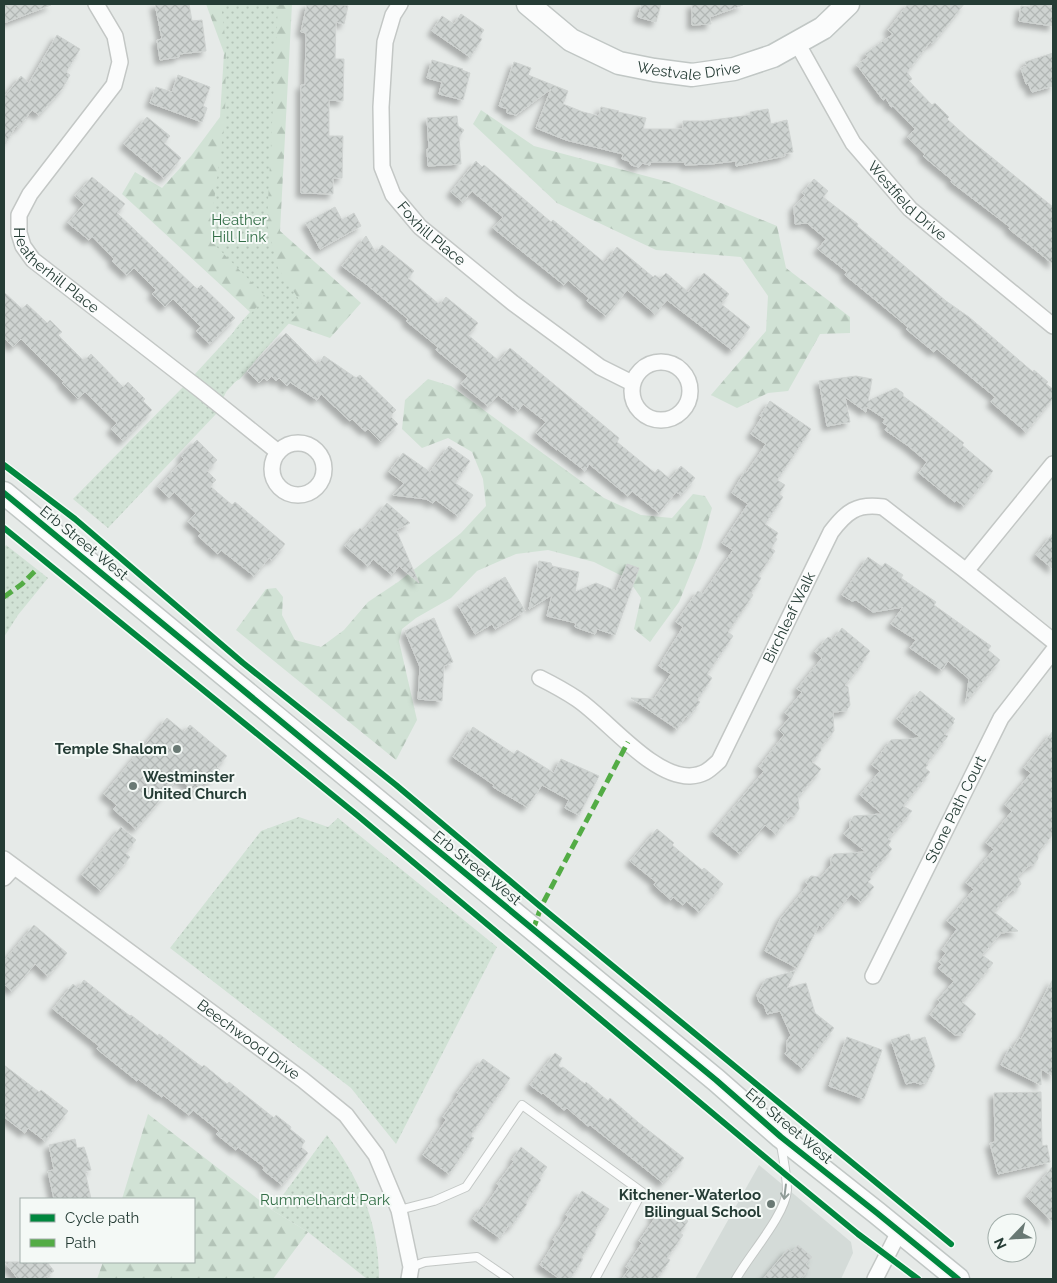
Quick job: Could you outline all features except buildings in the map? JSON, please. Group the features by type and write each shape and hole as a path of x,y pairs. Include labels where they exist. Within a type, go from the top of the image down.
{"main road":[{"name":"Westvale Drive","path":"528,4 571,40 619,62 654,70 692,75 734,69 773,56 823,28 848,4"},
{"name":"Erb Street West","path":"4,493 716,1080 780,1137 958,1279"}],"street":[{"name":"Heatherhill Place","path":"96,4 114,36 120,62 114,85 30,194 19,215 19,233 23,246 33,260 278,452"},
{"name":"Foxhill Place","path":"400,4 393,15 385,42 381,107 382,167 393,195 420,227 513,303 600,367 632,383"},
{"name":"Westfield Drive","path":"797,43 853,143 910,209 1053,326"},
{"path":"966,571 1053,464"},
{"name":"Birchleaf Walk","path":"540,678 577,699 651,761 668,771 688,776 704,774 719,761 831,532 842,517 857,508 870,505 883,508 966,571 1053,641"},
{"name":"Stone Path Court","path":"873,976 1001,718 1053,651"},
{"path":"4,878 9,863"},
{"name":"Beechwood Drive","path":"9,863 303,1080 346,1115 376,1155 399,1210 410,1273"},
{"path":"875,1279 899,1232"}],"lane":[{"path":"399,1210 434,1201 466,1187 522,1105 642,1192 594,1279"},
{"path":"736,1279 745,1262 781,1213 787,1190 780,1137"},
{"path":"410,1273 425,1262 477,1256 509,1279"}],"shaded area":[{"name":"Kitchener-Waterloo Bilingual School","path":"759,1165 851,1242 853,1253 841,1279 695,1279"}],"green space":[{"path":"206,4 292,4 280,231 361,303 330,338 287,323 240,379 227,386 213,367 236,328 250,312 122,194 135,172 162,188 191,156 220,117 224,53"},
{"name":"Heather Hill Link","path":"221,4 278,4 267,223 278,268 304,307 226,392 216,414 108,528 73,499 183,387 266,297 209,239 225,119 226,45"},
{"path":"481,110 534,146 672,183 777,226 786,268 850,317 850,333 820,334 788,391 768,393 737,408 711,395 766,331 768,296 741,257 656,250 557,203 473,124"},
{"path":"428,379 451,386 604,498 641,515 672,518 693,494 705,496 712,508 701,548 679,602 650,642 634,629 641,598 628,579 594,562 548,550 516,554 477,571 451,598 416,618 402,629 399,641 417,720 396,760 236,630 266,589 276,588 283,597 282,615 295,640 321,647 344,630 368,602 398,582 461,533 486,506 483,479 472,452 448,438 422,448 402,429 405,400"},
{"path":"6,545 48,578 18,615 4,637 4,548"},
{"path":"299,817 328,827 338,818 497,947 396,1144 351,1088 170,948 261,831"},
{"path":"148,1114 272,1210 308,1232 273,1279 97,1279 103,1263 195,1263 195,1198 122,1198"},
{"name":"Rummelhardt Park","path":"327,1135 349,1168 365,1202 376,1239 379,1279 367,1279 308,1232 272,1210"}],"marked path":[{"path":"4,597 22,584 36,570"},
{"path":"533,930 541,907 628,742"}],"cycle path":[{"path":"4,465 75,519 243,663 396,785 541,907 951,1244"},
{"path":"4,493 716,1080 781,1137 958,1279"},
{"path":"4,528 357,815 858,1234 918,1279"}],"place":[{"name":"Temple Shalom","path":"177,749"},
{"name":"Westminster United Church","path":"133,786"},
{"name":"Kitchener-Waterloo Bilingual School","path":"771,1204"}]}
